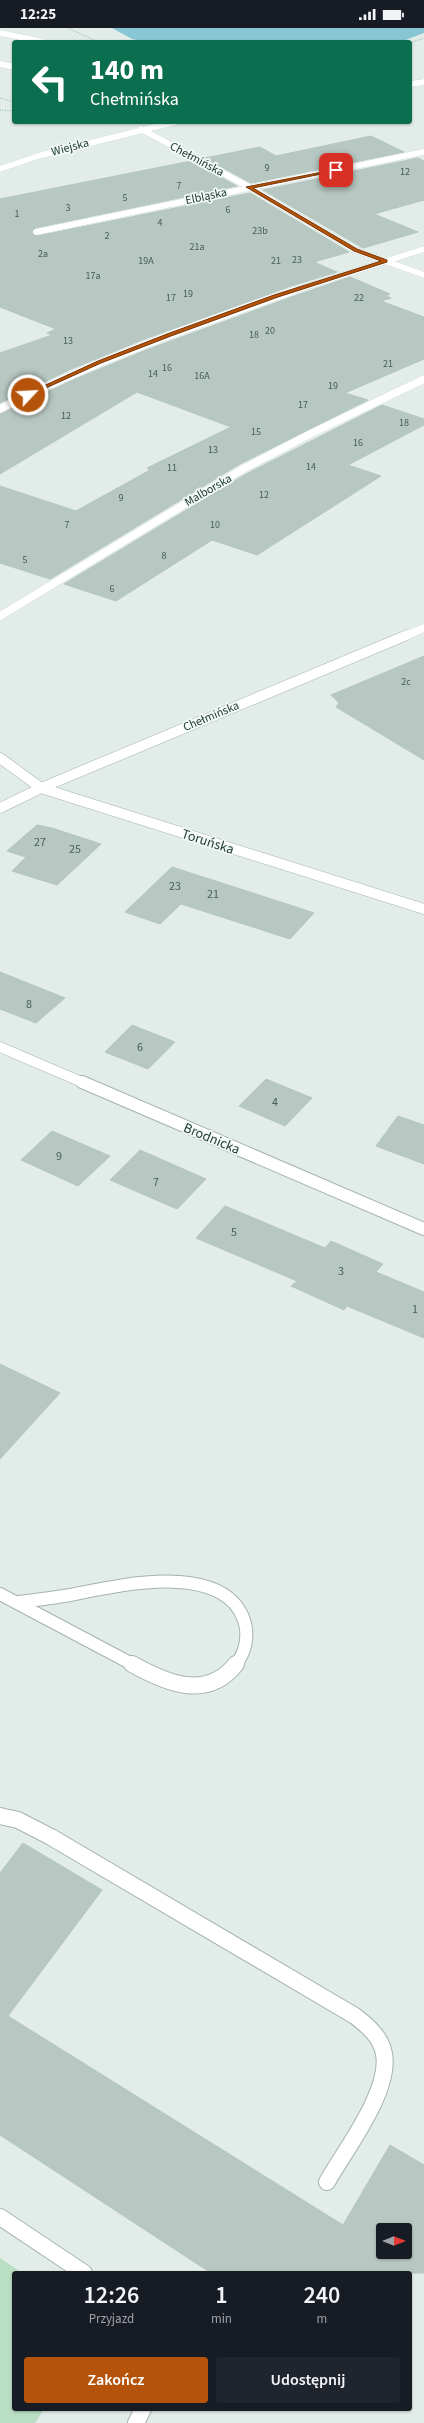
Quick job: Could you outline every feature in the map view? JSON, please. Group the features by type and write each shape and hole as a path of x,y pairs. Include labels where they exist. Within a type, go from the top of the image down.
{"street":[{"path":"0,33 34,40"},
{"path":"0,64 12,67"},
{"path":"412,84 424,82"},
{"name":"Wiejska","path":"0,169 38,156 165,124"},
{"name":"Chełmińska","path":"141,129 249,187 356,250 424,275"},
{"name":"Elbląska","path":"36,232 424,152"},
{"path":"0,409 100,362 276,296 424,249"},
{"name":"Malborska","path":"0,616 60,582 143,528 244,469 424,379"},
{"name":"Chełmińska","path":"0,808 41,788 424,628"},
{"name":"Toruńska","path":"0,758 41,788 424,909"},
{"name":"Brodnicka","path":"0,1047 424,1229"},
{"path":"0,1594 19,1602 152,1675 180,1684 208,1685 227,1675 242,1658 248,1638 245,1619 234,1602 214,1591 190,1584 163,1580 132,1583 19,1602"},
{"path":"0,1816 18,1820 51,1837 355,2016 373,2031 383,2053 384,2080 372,2104 327,2182"},
{"path":"0,2217 81,2271"},
{"path":"136,2423 142,2411"}],"path":[{"path":"68,28 94,40"},
{"path":"412,42 424,38"},
{"path":"0,98 12,101"},
{"path":"0,110 12,112"}],"green space":[{"path":"0,2258 19,2271 12,2271 12,2411 43,2411 35,2423 0,2423"}],"water":[{"path":"112,28 424,28 424,33 405,40 132,39"}],"building":[{"path":"371,136 404,152 251,183 205,158 260,147 276,156"},
{"path":"418,158 424,161 424,200 374,214 418,232 363,248 263,190"},
{"path":"191,161 237,186 35,228 32,233 37,236 250,193 349,252 314,262 337,272 291,286 142,340 69,370 0,403 0,353 52,335 47,333 56,329 0,307 0,199"},
{"path":"350,277 390,294 386,296 391,298 381,301 424,317 424,359 345,393 368,400 240,464 50,579 0,563 0,486 76,511 150,470 147,468 231,427 137,392 0,474 0,414 73,380 146,350"},
{"path":"382,405 424,419 424,425 348,465 381,476 257,555 212,540 116,601 64,584 246,474"},
{"path":"424,656 424,760 336,707 339,703 331,695"},
{"path":"37,825 52,828 101,844 57,885 12,871 26,857 7,851"},
{"path":"172,867 314,913 290,939 181,904 160,924 125,912"},
{"path":"0,972 65,998 36,1023 0,1009"},
{"path":"132,1025 175,1042 148,1069 105,1052"},
{"path":"266,1079 312,1098 285,1126 239,1106"},
{"path":"398,1116 424,1125 424,1164 376,1146"},
{"path":"52,1131 110,1156 78,1186 21,1160"},
{"path":"140,1150 206,1179 177,1209 110,1180"},
{"path":"225,1206 325,1248 331,1241 383,1264 376,1272 424,1292 424,1338 347,1306 344,1310 291,1286 297,1281 196,1238"},
{"path":"0,1364 60,1393 0,1459"},
{"path":"23,1843 102,1890 8,2016 343,2225 390,2145 424,2165 424,2273 412,2273 412,2271 208,2271 0,2135 0,1873"}],"route":[{"path":"28,395 100,362 169,335 276,296 386,261 356,250 249,187 336,170"}]}
